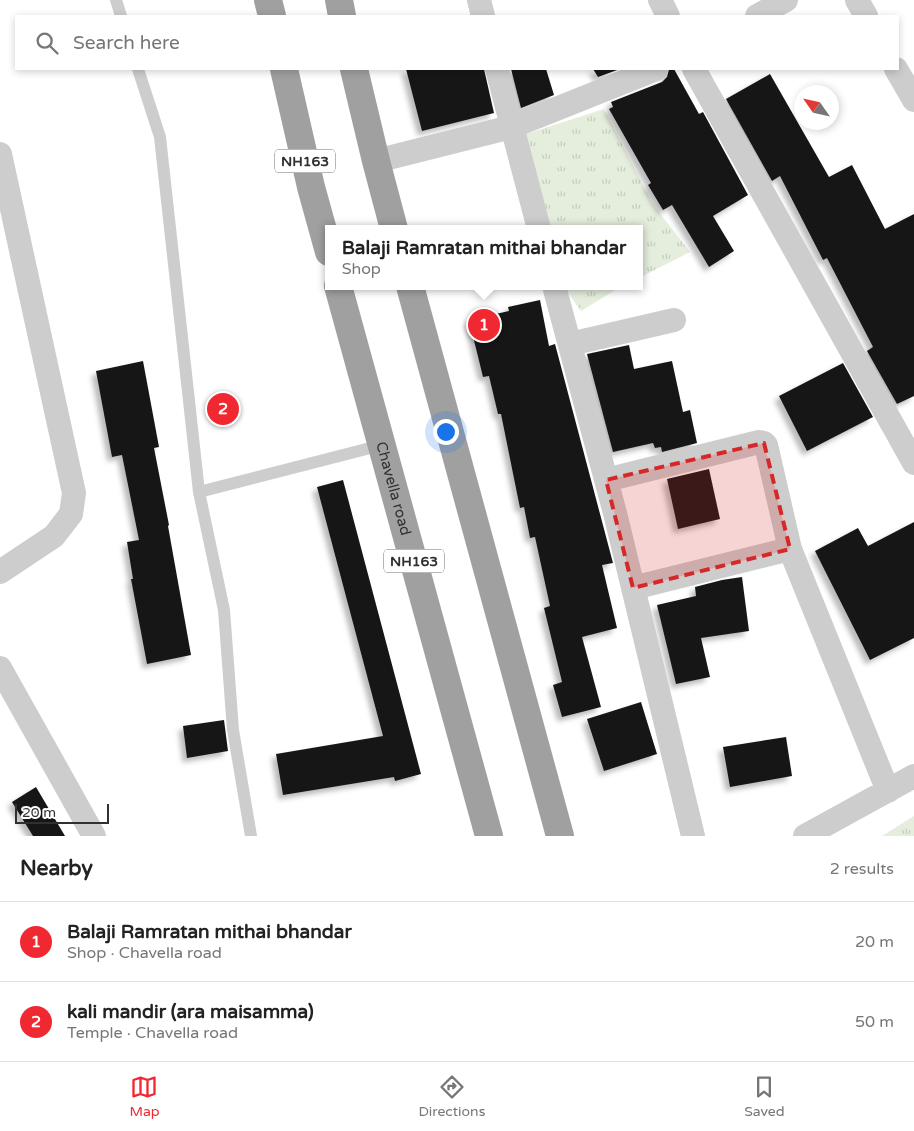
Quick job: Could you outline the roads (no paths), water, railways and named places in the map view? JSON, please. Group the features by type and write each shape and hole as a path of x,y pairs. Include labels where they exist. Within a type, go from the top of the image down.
{"highway":[{"path":"268,0 272,15"},
{"path":"339,0 342,15"},
{"name":"NH163","path":"284,70 311,187 325,238"},
{"path":"354,70 393,225"},
{"name":"Chavella road","path":"339,290 489,836"},
{"path":"411,290 560,836"}],"street":[{"path":"479,0 484,15"},
{"path":"660,0 668,15"},
{"path":"760,15 786,0"},
{"path":"857,0 865,15"},
{"path":"496,70 538,225"},
{"path":"376,161 511,126 653,70"},
{"path":"695,70 914,463"},
{"path":"897,70 914,100"},
{"path":"0,154 74,493 71,514 54,536 0,572"},
{"path":"555,290 606,480 694,836"},
{"path":"570,344 674,320"},
{"path":"606,480 764,442 771,464 790,549 888,791"},
{"path":"633,588 790,549"},
{"path":"0,668 94,836"},
{"path":"805,836 914,776"}],"lane":[{"path":"116,0 121,15"},
{"path":"138,70 160,137 199,492 224,610 233,730 251,836"},
{"path":"199,492 382,445"}],"place":[{"name":"Balaji Ramratan mithai bhandar","path":"484,325"},
{"name":"kali mandir (ara maisamma)","path":"223,409"}]}
